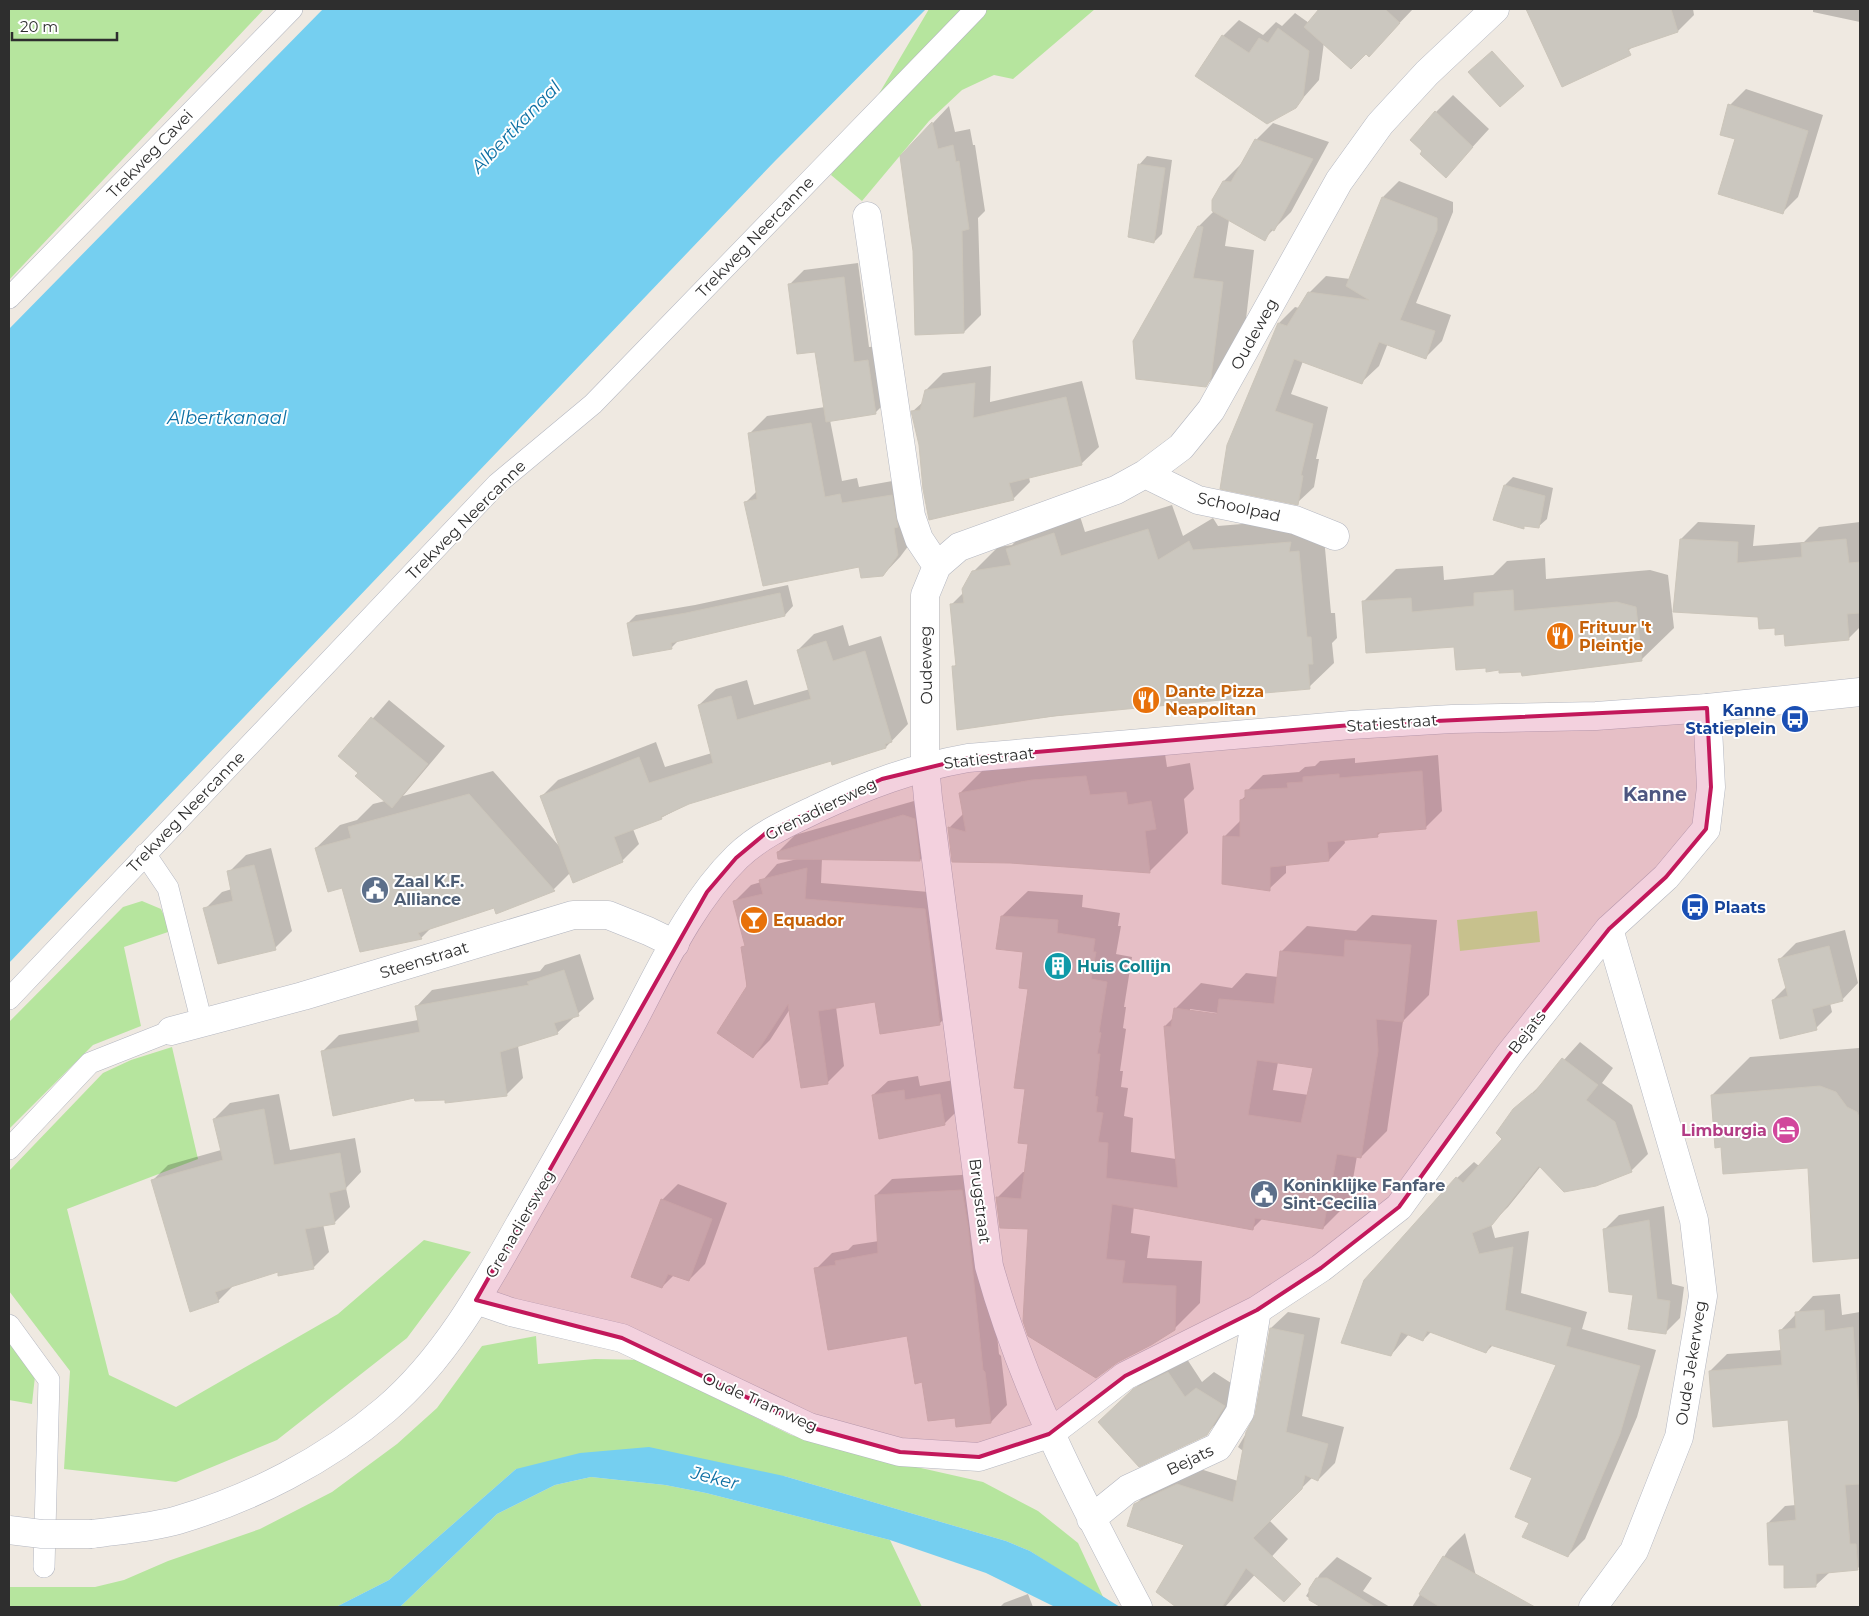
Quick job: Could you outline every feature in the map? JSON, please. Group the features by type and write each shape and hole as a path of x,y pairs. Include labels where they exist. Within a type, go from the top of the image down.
{"street":[{"name":"Oudeweg","path":"925,766 925,595 937,566 959,547 1116,490 1145,474 1181,447 1211,410 1339,181 1380,124 1426,73 1495,9"},
{"path":"867,216 912,522 919,539 937,566"},
{"name":"Schoolpad","path":"1145,474 1198,500 1296,520 1334,536"},
{"name":"Statiestraat","path":"925,766 968,758 1350,725 1452,719 1596,716 1707,708 1860,692"},
{"name":"Bejats","path":"1049,1434 1125,1376 1256,1310 1321,1268 1399,1207 1509,1055 1609,929 1666,877 1706,829 1711,787 1707,708"},
{"name":"Grenadiersweg","path":"9,1530 92,1534 176,1520 252,1494 325,1455 385,1410 426,1369 476,1300 577,1125 675,944 707,892 736,858 767,832 874,782 925,766"},
{"name":"Brugstraat","path":"925,766 989,1266 1004,1318 1049,1434 1091,1519 1138,1607"},
{"name":"Steenstraat","path":"171,1031 303,996 573,915 608,915 675,944"},
{"name":"Oude Jekerweg","path":"1593,1607 1634,1551 1679,1437 1703,1296 1694,1220 1609,929"},
{"name":"Oude Tramweg","path":"476,1300 511,1312 622,1338 809,1426 900,1452 979,1457 1049,1434"},
{"name":"Bejats","path":"1091,1519 1128,1489 1218,1447 1240,1412 1256,1310"}],"lane":[{"name":"Trekweg Cavei","path":"9,298 292,9"},
{"name":"Trekweg Neercanne","path":"9,999 497,484 594,404 976,9"},
{"path":"146,854 168,888 202,1023"},
{"path":"9,1149 90,1063 171,1031"},
{"path":"9,1325 49,1380 44,1566"}],"highlighted area":[{"path":"1707,708 1711,787 1706,829 1666,877 1609,929 1509,1055 1399,1207 1321,1268 1257,1310 1125,1376 1049,1434 979,1457 900,1452 809,1427 622,1338 476,1300 707,892 736,858 767,832 882,779 968,758 1351,725"}],"green space":[{"path":"9,9 264,9 9,280"},
{"path":"929,9 1095,9 1013,79 994,75 962,90 929,121 862,201 831,175"},
{"path":"142,901 161,909 171,931 124,947 141,1026 93,1045 9,1129 9,1022 123,907"},
{"path":"1537,911 1540,942 1460,951 1457,920"},
{"path":"172,1047 198,1159 67,1209 109,1375 176,1407 338,1314 424,1240 471,1252 407,1338 277,1440 176,1482 64,1469 70,1371 9,1291 9,1171 103,1073 131,1060"},
{"path":"536,1336 538,1364 595,1359 645,1360 711,1396 791,1435 850,1452 983,1482 1038,1511 1078,1543 1104,1599 1030,1551 1006,1541 784,1476 516,1469 389,1580 336,1607 9,1607 9,1587 95,1587 124,1580 168,1561 260,1529 332,1492 397,1444 437,1408 482,1346"},
{"path":"9,1343 35,1376 32,1404 9,1400"},
{"path":"591,1477 665,1485 706,1493 890,1540 922,1607 400,1607 497,1514 555,1485"}],"water":[{"name":"Albertkanaal","path":"323,9 926,9 775,161 9,963 9,329"},
{"name":"Jeker","path":"649,1447 784,1476 1006,1541 1030,1551 1120,1607 1055,1607 986,1573 890,1540 706,1493 665,1485 591,1477 555,1485 497,1514 400,1607 336,1607 389,1580 516,1469 580,1453"}],"building":[{"path":"1319,9 1385,9 1400,23 1369,57 1366,54 1351,69 1304,27"},
{"path":"1526,9 1671,9 1678,32 1628,49 1631,55 1562,87"},
{"path":"1278,28 1309,51 1303,98 1296,108 1267,124 1195,76 1222,35 1249,53 1259,38 1268,43"},
{"path":"1492,51 1524,86 1500,107 1468,72"},
{"path":"1728,104 1808,131 1783,214 1718,194 1735,139 1720,135"},
{"path":"1435,111 1473,147 1446,178 1420,154 1422,151 1410,140"},
{"path":"932,122 938,149 953,145 956,162 959,161 969,229 962,231 964,333 915,335 913,251 900,156"},
{"path":"1255,139 1313,159 1274,231 1271,229 1265,241 1212,211 1212,200 1223,181 1231,182"},
{"path":"1138,164 1165,168 1154,243 1128,237"},
{"path":"1382,197 1437,218 1437,230 1400,320 1435,331 1426,359 1379,342 1362,384 1294,359 1275,411 1313,424 1301,475 1303,476 1298,505 1220,489 1227,445 1278,323 1287,326 1308,292 1369,300 1346,286"},
{"path":"1198,226 1203,227 1193,278 1223,282 1211,378 1206,387 1136,379 1133,341"},
{"path":"844,277 854,362 868,360 876,414 826,422 815,352 797,354 788,284"},
{"path":"975,383 973,418 1066,397 1082,465 1009,483 1014,500 929,520 923,489 919,445 911,411 920,410 925,390"},
{"path":"811,423 825,497 840,494 842,503 892,495 898,527 894,528 898,555 883,576 861,578 859,567 763,586 744,502 757,499 748,433"},
{"path":"1504,485 1545,496 1539,528 1524,526 1524,529 1493,520"},
{"path":"1148,529 1158,560 1189,541 1193,550 1291,542 1289,552 1299,551 1307,637 1311,637 1313,664 1308,664 1310,689 1242,695 1242,698 1054,716 957,730 952,666 956,666 950,604 964,603 962,589 972,571 1011,565 1006,549 1054,533 1061,556"},
{"path":"1680,539 1738,542 1737,563 1802,557 1801,543 1846,539 1849,563 1860,562 1860,613 1847,614 1849,640 1785,646 1784,634 1775,635 1775,628 1759,629 1758,617 1673,612"},
{"path":"1513,590 1514,611 1617,602 1636,607 1642,661 1522,676 1521,672 1499,673 1499,670 1486,672 1486,668 1456,670 1454,647 1366,653 1362,601 1411,598 1412,612 1474,606 1474,593"},
{"path":"780,593 785,616 671,643 672,649 633,656 627,623 686,613"},
{"path":"826,641 833,661 865,651 892,742 885,744 886,748 832,765 831,761 689,804 661,817 662,819 614,837 623,862 573,883 540,796 639,757 649,783 713,763 698,705 731,696 737,720 811,699 797,650"},
{"path":"371,717 428,764 392,808 355,776 358,773 338,756"},
{"path":"1422,771 1426,829 1377,833 1378,837 1327,842 1329,861 1270,867 1270,891 1222,884 1223,836 1240,837 1240,800 1245,799 1245,790 1288,788 1287,783 1303,782 1303,777 1339,774 1339,778"},
{"path":"1086,776 1090,795 1126,792 1128,805 1151,801 1156,829 1145,831 1150,873 1010,863 952,862 948,827 966,832 959,793 1032,780"},
{"path":"469,794 555,891 496,914 494,908 418,933 422,939 360,952 342,888 328,892 315,848 351,838 348,827"},
{"path":"903,815 915,819 920,861 778,859 777,852"},
{"path":"254,865 276,950 218,964 203,908 233,901 227,871"},
{"path":"807,868 805,899 925,909 940,1025 880,1034 875,1002 818,1011 828,1084 801,1088 788,1004 753,1058 717,1033 747,986 741,947 745,946 733,901 763,894 759,880"},
{"path":"1001,916 1058,920 1057,933 1095,939 1093,952 1096,952 1091,979 1107,982 1099,1032 1101,1033 1097,1054 1100,1054 1095,1096 1098,1097 1096,1112 1103,1113 1098,1142 1108,1143 1106,1178 1178,1188 1164,1026 1171,1027 1174,1008 1217,1014 1219,999 1274,1004 1280,951 1344,957 1345,940 1411,945 1403,1022 1376,1019 1378,1051 1361,1158 1337,1154 1323,1229 1255,1218 1253,1230 1112,1204 1106,1259 1125,1261 1122,1283 1176,1286 1175,1330 1118,1362 1096,1378 1028,1336 1023,1321 1028,1229 1000,1228 996,1197 1021,1199 1028,1144 1018,1143 1025,1089 1014,1088 1028,989 1019,988 1023,952 996,949","holes":["1257,1060 1313,1068 1301,1123 1248,1115"]},
{"path":"1829,946 1843,1001 1812,1009 1817,1030 1780,1039 1772,1000 1788,996 1778,959"},
{"path":"564,970 579,1016 554,1023 558,1034 500,1052 507,1096 445,1103 445,1100 415,1101 414,1098 333,1116 321,1051 420,1032 415,1006 529,985 527,982"},
{"path":"1562,1058 1598,1085 1586,1100 1615,1122 1632,1172 1596,1186 1564,1192 1539,1166 1492,1225 1472,1233 1479,1254 1513,1247 1505,1310 1571,1328 1566,1346 1640,1366 1620,1434 1568,1557 1522,1537 1529,1523 1515,1517 1532,1478 1510,1469 1556,1365 1490,1345 1486,1353 1427,1331 1423,1341 1401,1332 1391,1356 1341,1343 1364,1280 1456,1177 1463,1183 1502,1139 1496,1133 1513,1109 1533,1094"},
{"name":"Limburgia","path":"1820,1086 1836,1092 1847,1107 1857,1112 1860,1119 1860,1258 1813,1262 1808,1168 1723,1174 1721,1147 1715,1148 1711,1095"},
{"path":"904,1090 905,1100 940,1094 945,1125 879,1139 872,1095"},
{"path":"264,1109 274,1165 340,1153 346,1189 329,1193 335,1224 305,1229 314,1269 278,1276 278,1272 215,1292 219,1302 190,1312 151,1180 223,1160 213,1119"},
{"path":"962,1190 968,1226 983,1370 985,1372 991,1423 956,1427 955,1418 928,1421 922,1382 915,1384 907,1336 828,1350 814,1268 836,1265 835,1261 878,1253 875,1195"},
{"path":"661,1199 712,1219 689,1281 668,1274 662,1288 631,1277"},
{"path":"1649,1220 1657,1299 1670,1301 1666,1334 1628,1329 1633,1295 1609,1292 1603,1229"},
{"path":"1824,1310 1825,1331 1853,1327 1860,1428 1860,1484 1845,1485 1850,1544 1856,1544 1858,1570 1816,1574 1816,1587 1784,1588 1784,1565 1769,1565 1767,1523 1796,1520 1788,1420 1713,1427 1709,1371 1782,1365 1779,1330 1796,1328 1795,1312"},
{"path":"1270,1328 1304,1335 1286,1432 1328,1444 1318,1481 1305,1475 1302,1489 1253,1538 1301,1584 1284,1602 1246,1568 1222,1607 1176,1607 1156,1592 1184,1545 1127,1526 1134,1504 1177,1484 1233,1502 1246,1432 1255,1415"},
{"path":"1168,1372 1185,1397 1196,1388 1225,1406 1207,1435 1139,1467 1098,1422 1133,1389"},
{"path":"1443,1556 1535,1607 1440,1607 1419,1594"},
{"path":"1316,1578 1327,1578 1375,1607 1321,1607 1309,1600 1309,1589"}],"place":[{"name":"Frituur 't Pleintje","path":"1560,636"},
{"name":"Dante Pizza Neapolitan","path":"1146,700"},
{"name":"Kanne Statieplein","path":"1795,719"},
{"name":"Zaal K.F. Alliance","path":"375,890"},
{"name":"Plaats","path":"1695,907"},
{"name":"Equador","path":"754,920"},
{"name":"Huis Collijn","path":"1058,966"},
{"name":"Limburgia","path":"1786,1130"},
{"name":"Koninklijke Fanfare Sint-Cecilia","path":"1264,1194"}],"district":[{"name":"Kanne","path":"1655,794"}]}
